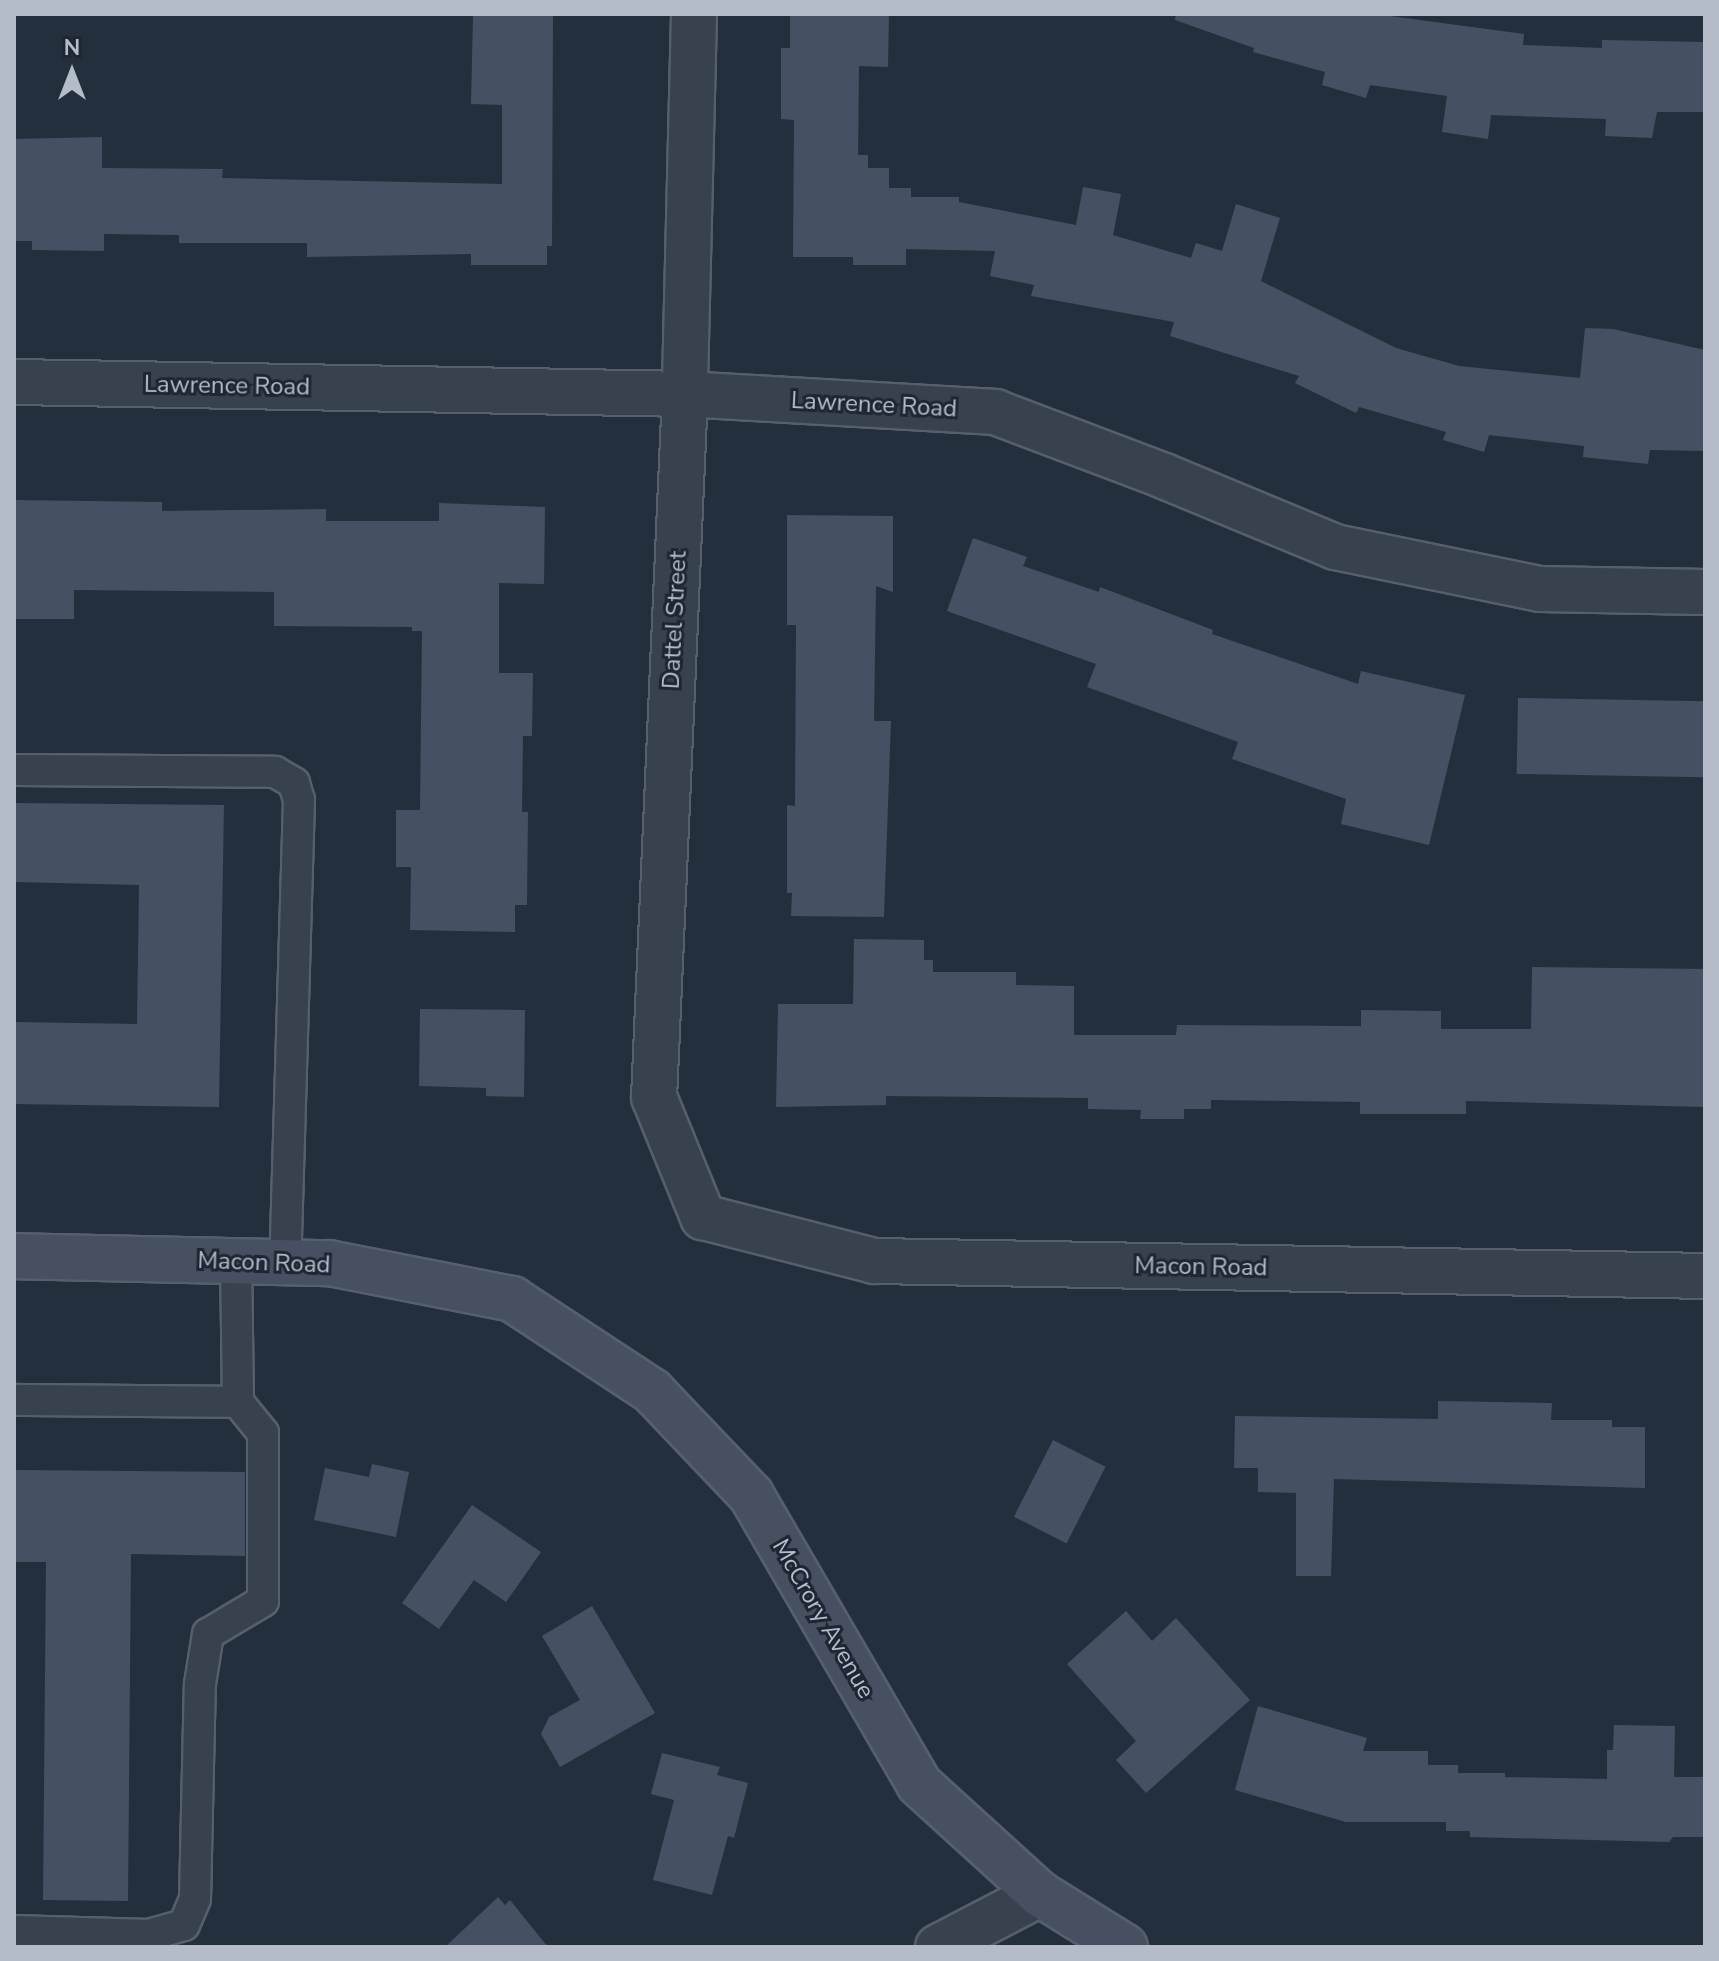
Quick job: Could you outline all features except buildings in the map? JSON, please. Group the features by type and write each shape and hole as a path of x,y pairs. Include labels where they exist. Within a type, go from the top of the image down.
{"main road":[{"name":"Macon Road","path":"14,1256 329,1263 512,1299"},
{"name":"McCrory Avenue","path":"512,1299 652,1391 751,1495 919,1784 1040,1894 1125,1947"}],"street":[{"name":"Dattel Street","path":"694,14 685,394 654,1097 703,1217"},
{"name":"Lawrence Road","path":"14,382 685,394 995,412 1164,476 1335,547 1540,589 1705,592"},
{"name":"Macon Road","path":"703,1217 874,1261 1705,1276"},
{"path":"938,1947 1040,1894"}],"lane":[{"path":"14,770 275,772 294,783 299,800 285,1263"},
{"path":"14,1931 149,1935 184,1925 195,1899 200,1684 208,1634 263,1601 263,1433 238,1402 236,1262"},
{"path":"14,1400 238,1402"}]}
